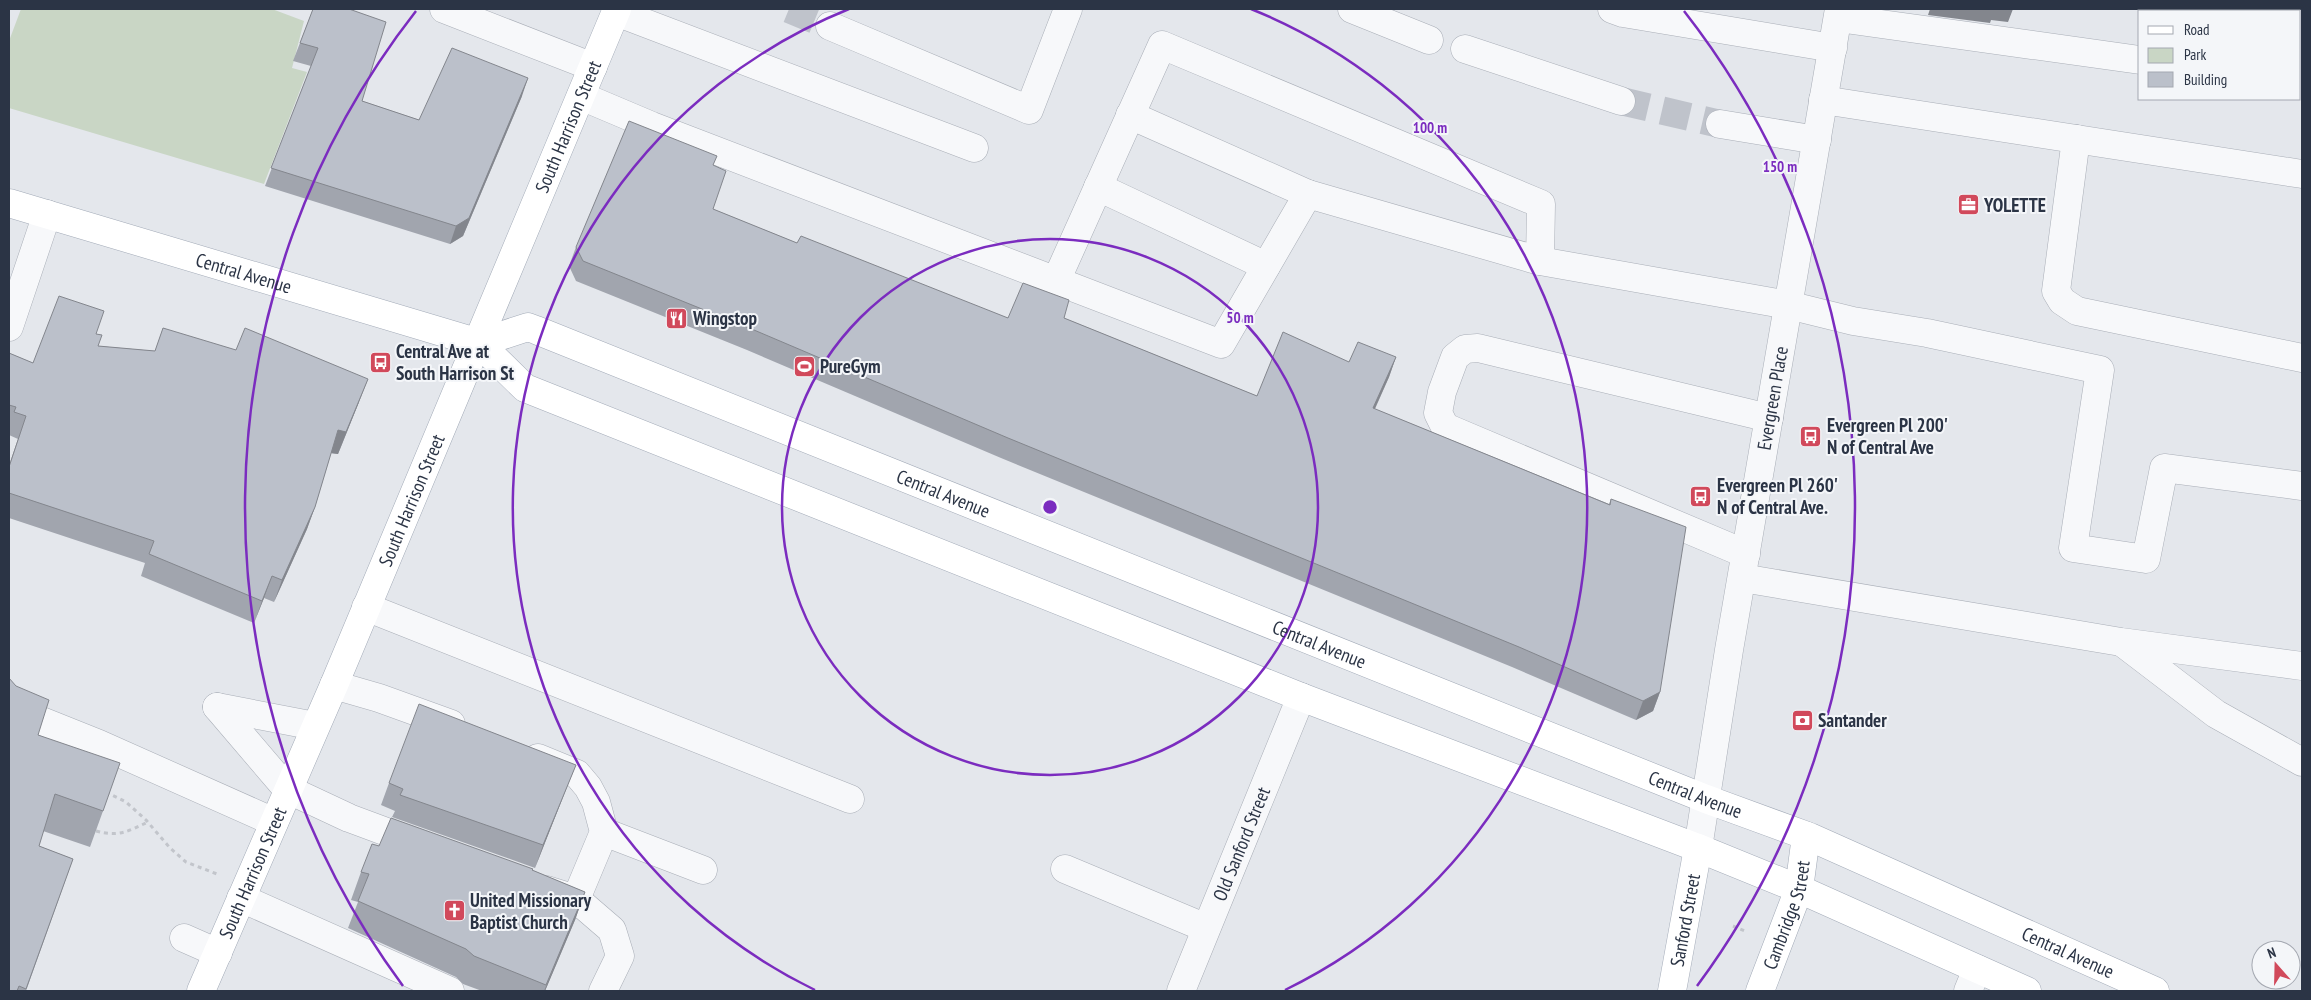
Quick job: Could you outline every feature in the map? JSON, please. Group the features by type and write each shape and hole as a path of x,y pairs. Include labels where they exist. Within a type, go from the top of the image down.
{"main road":[{"name":"South Harrison Street","path":"201,991 334,685 617,10"},
{"name":"Central Avenue","path":"9,203 479,343 524,388 1301,697 1698,848 1799,889 1973,980 2027,991"},
{"name":"Central Avenue","path":"479,343 528,327 536,330 1706,799 1806,836 2155,991"},
{"name":"Cambridge Street","path":"1760,991 1799,889 1806,836"},
{"name":"Sanford Street","path":"1672,991 1698,848"}],"street":[{"path":"444,9 593,67"},
{"path":"830,26 1029,110 1068,9"},
{"path":"1352,9 1429,40"},
{"path":"1612,9 1623,13 1833,48"},
{"path":"617,10 974,148"},
{"path":"1839,14 2138,60"},
{"name":"Evergreen Place","path":"1698,848 1788,305 1839,14"},
{"path":"1056,281 1162,45 1541,204 1540,261"},
{"path":"1465,49 1621,101"},
{"path":"581,96 671,133 1221,344 1308,194"},
{"path":"1823,100 2302,174"},
{"path":"1130,115 1308,194 1540,261 1788,305 1853,321 1926,332 2100,370 2073,548 2146,559 2164,468 2302,486"},
{"path":"1720,124 1817,140"},
{"path":"2076,139 2056,291 2062,301 2077,312 2302,358"},
{"path":"1098,187 1266,266"},
{"path":"9,327 47,214"},
{"path":"1769,418 1478,348 1465,349 1455,357 1442,392 1438,413 1444,427 1744,566 2121,642 2302,666"},
{"path":"366,607 850,799"},
{"path":"2121,642 2216,714 2302,762"},
{"path":"334,685 379,698 475,733"},
{"name":"Old Sanford Street","path":"1181,991 1301,697"},
{"path":"315,726 217,707 287,790 349,818 442,852"},
{"path":"9,708 99,744 274,822"},
{"path":"518,750 577,774 588,787 596,802 604,832 576,899"},
{"path":"604,832 703,870"},
{"path":"1065,869 1206,928"},
{"path":"526,882 576,899 612,930 620,956 604,991"},
{"path":"241,898 450,991"},
{"path":"184,938 218,953"}],"path":[{"path":"98,788 126,802 186,862 219,875"},
{"path":"96,831 112,835 128,832 148,822"}],"green space":[{"path":"21,9 272,9 304,21 292,68 307,72 264,184 9,108 9,41"}],"building":[{"path":"313,9 349,9 386,22 362,101 419,120 452,48 528,78 469,218 456,226 271,168 318,48 300,43"},
{"path":"629,121 717,156 713,165 726,171 713,209 797,243 801,236 1008,318 1023,283 1069,300 1064,318 1257,396 1283,332 1349,362 1358,342 1396,357 1373,408 1610,505 1611,499 1686,527 1660,692 1643,701 1519,647 1008,438 754,330 583,261 576,247"},
{"path":"59,296 104,311 96,334 102,335 98,346 155,351 163,328 236,350 245,328 368,379 346,432 338,430 315,507 282,580 272,576 262,601 149,554 154,541 9,493 9,467 26,416 14,412 16,407 9,405 9,353 33,363"},
{"path":"9,678 16,686 49,700 38,735 120,763 103,811 55,794 39,846 73,859 26,989 19,986 17,991 9,991"},
{"path":"419,704 576,765 543,845 400,795 403,789 389,783"},
{"name":"United Missionary Baptist Church","path":"391,818 533,869 585,892 546,985 474,956 466,949 358,901 369,874 361,872 372,844 379,846"}],"tunnel":[{"path":"789,9 830,26"},
{"path":"1621,101 1720,124"}],"place":[{"name":"YOLETTE","path":"1968,205"},
{"name":"Wingstop","path":"677,318"},
{"name":"Central Ave at South Harrison St","path":"380,362"},
{"name":"PureGym","path":"804,366"},
{"name":"Evergreen Pl 200' N of Central Ave","path":"1811,436"},
{"name":"Evergreen Pl 260' N of Central Ave.","path":"1701,496"},
{"name":"Santander","path":"1802,720"},
{"name":"United Missionary Baptist Church","path":"454,911"}]}
